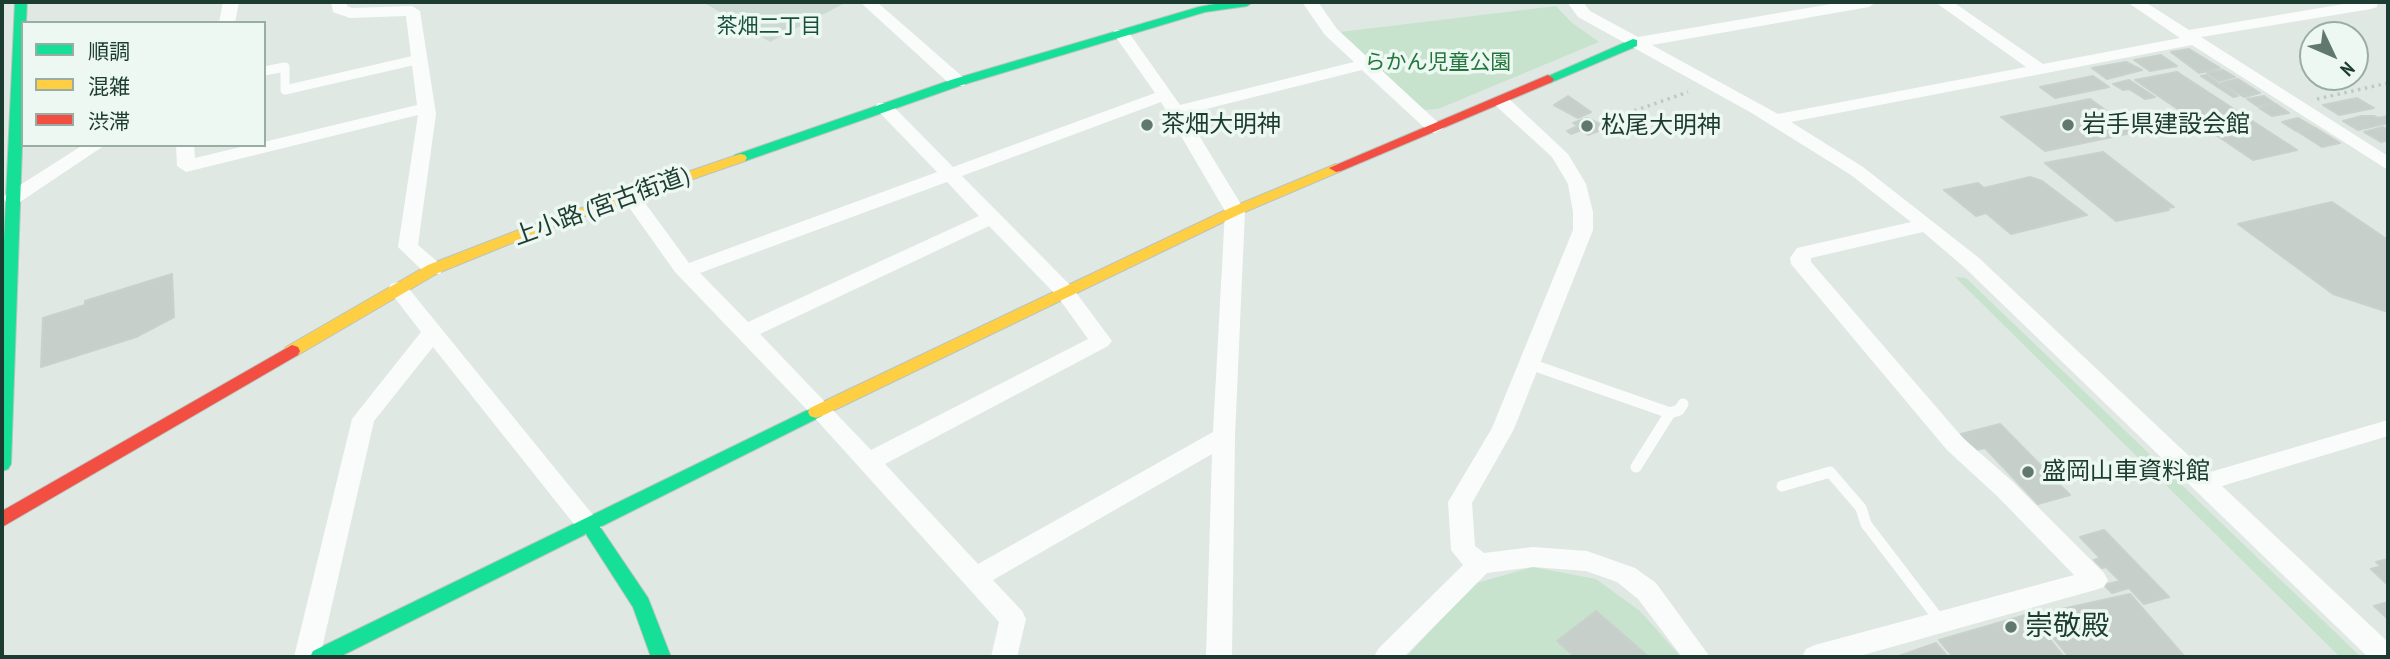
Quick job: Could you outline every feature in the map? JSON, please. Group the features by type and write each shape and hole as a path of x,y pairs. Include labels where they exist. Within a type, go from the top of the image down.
{"main road":[{"path":"21,21 22,2"},
{"name":"上小路 (宮古街道)","path":"2,520 433,269 534,229 958,82 1203,9 1247,2"},
{"path":"2,464 21,24"},
{"path":"320,657 821,410 1235,211 1633,43"},
{"path":"590,526 641,604 662,657"}],"street":[{"path":"227,21 231,2"},
{"path":"339,2 339,9 350,13 411,11 426,108 408,247 433,269"},
{"path":"868,2 958,82"},
{"path":"1310,2 1331,32 1434,128"},
{"path":"1575,2 1584,14 1633,43 1777,120 1857,171 1927,225 1972,263 2386,657"},
{"path":"1633,43 1866,2"},
{"path":"1943,2 2041,70"},
{"path":"2135,2 2388,164"},
{"path":"1777,120 2041,70 2369,3 2388,13"},
{"path":"1121,33 1171,103 1235,211 1224,436 1219,657"},
{"path":"686,271 949,175 1171,103 1366,64"},
{"path":"1480,564 1463,550 1460,502 1503,429 1583,230 1583,212 1577,184 1559,155 1501,100"},
{"path":"868,462 1101,341 1065,292 884,107"},
{"path":"266,147 426,108"},
{"path":"13,198 93,147"},
{"path":"186,147 186,166 265,147"},
{"path":"630,196 686,271 821,410 1013,619 1004,657"},
{"path":"745,332 990,218"},
{"path":"1815,657 2095,580 2005,489 1955,444 1801,264 1800,258 1804,253 1927,225"},
{"path":"398,289 590,526"},
{"path":"307,657 363,419 433,332"},
{"path":"2203,483 2388,428"},
{"path":"974,578 1224,436"},
{"path":"1387,657 1480,564 1533,557 1587,561 1626,575 1647,590 1697,657"}],"lane":[{"path":"266,71 285,67 285,90 420,59"},
{"path":"1530,364 1670,413 1679,410 1683,404"},
{"path":"1636,467 1670,413"},
{"path":"1782,486 1830,472 1861,508 1866,524 1941,622"}],"path":[{"path":"2294,104 2388,83"},
{"path":"1608,120 1687,93"}],"shaded area":[{"path":"703,2 847,2 770,42"}],"green space":[{"name":"らかん児童公園","path":"1556,6 1571,22 1599,42 1438,109 1422,110 1340,32"},
{"path":"1955,277 1966,278 2361,657 2340,657"},
{"path":"1533,567 1596,579 1640,611 1681,657 1406,657 1473,584"}],"building":[{"path":"2189,49 2220,68 2199,73 2171,52"},
{"path":"2161,55 2177,66 2150,71 2134,60"},
{"path":"2126,62 2142,70 2107,79 2092,68"},
{"path":"2223,70 2235,77 2219,81 2207,73"},
{"path":"2177,72 2297,150 2253,160 2135,80"},
{"path":"2206,75 2238,96 2233,97 2201,76"},
{"path":"2093,76 2109,87 2055,98 2040,87"},
{"path":"2238,79 2260,93 2244,97 2221,83"},
{"path":"2129,80 2155,97 2145,99 2129,89 2123,90 2113,84"},
{"path":"1568,96 1591,112 1578,118 1554,105"},
{"path":"2264,96 2274,103 2257,106 2247,99"},
{"path":"2357,98 2374,108 2339,115 2323,105"},
{"name":"岩手県建設会館","path":"2090,99 2136,132 2045,151 2001,117"},
{"path":"2276,104 2289,113 2272,116 2259,108"},
{"path":"2362,116 2388,116 2388,123 2358,130 2343,121"},
{"name":"松尾大明神","path":"1587,118 1602,125 1597,127 1601,130 1588,135 1581,130 1571,134 1567,131 1578,126 1573,123"},
{"path":"2298,118 2312,126 2296,131 2282,122"},
{"path":"2314,127 2340,143 2322,147 2297,131"},
{"path":"2383,127 2388,130 2388,140 2381,142 2364,132"},
{"path":"2103,152 2174,207 2116,221 2045,163"},
{"path":"2030,177 2042,181 2087,215 2011,234 1986,213 1976,216 1944,190 1978,183 1984,188"},
{"path":"2332,202 2388,240 2388,312 2333,294 2238,224"},
{"path":"172,274 174,317 136,337 41,367 43,318 85,305 85,301"},
{"name":"盛岡山車資料館","path":"2000,424 2070,495 2038,504 1985,448 1976,450 1961,434"},
{"path":"2104,530 2169,597 2144,604 2129,588 2112,593 2104,585 2120,581 2094,560 2100,558 2080,537"},
{"path":"2388,559 2388,585 2371,569 2381,566 2376,562"},
{"path":"2130,594 2184,656 2069,657 2035,615"},
{"path":"2388,602 2388,619 2374,606"},
{"path":"1596,611 1649,657 1575,657 1557,641"},
{"name":"崇敬殿","path":"2029,614 2064,657 1953,657 1939,640"},
{"path":"1936,643 1948,657 1896,657"}],"traffic: fast":[{"path":"2,464 21,2"},
{"path":"740,158 958,82 1203,9 1247,2"},
{"path":"1548,79 1633,43"},
{"path":"320,657 816,412"},
{"path":"590,526 641,604 661,657"}],"traffic: slow":[{"path":"292,351 433,269 534,229 740,158"},
{"path":"816,412 1235,211 1336,168"}],"traffic: jam":[{"path":"1336,168 1548,79"},
{"path":"2,520 292,351"}],"place":[{"name":"茶畑大明神","path":"1147,125"},
{"name":"岩手県建設会館","path":"2068,125"},
{"name":"松尾大明神","path":"1587,126"},
{"name":"盛岡山車資料館","path":"2028,472"},
{"name":"崇敬殿","path":"2011,627"}],"district":[{"name":"茶畑二丁目","path":"769,27"}]}
